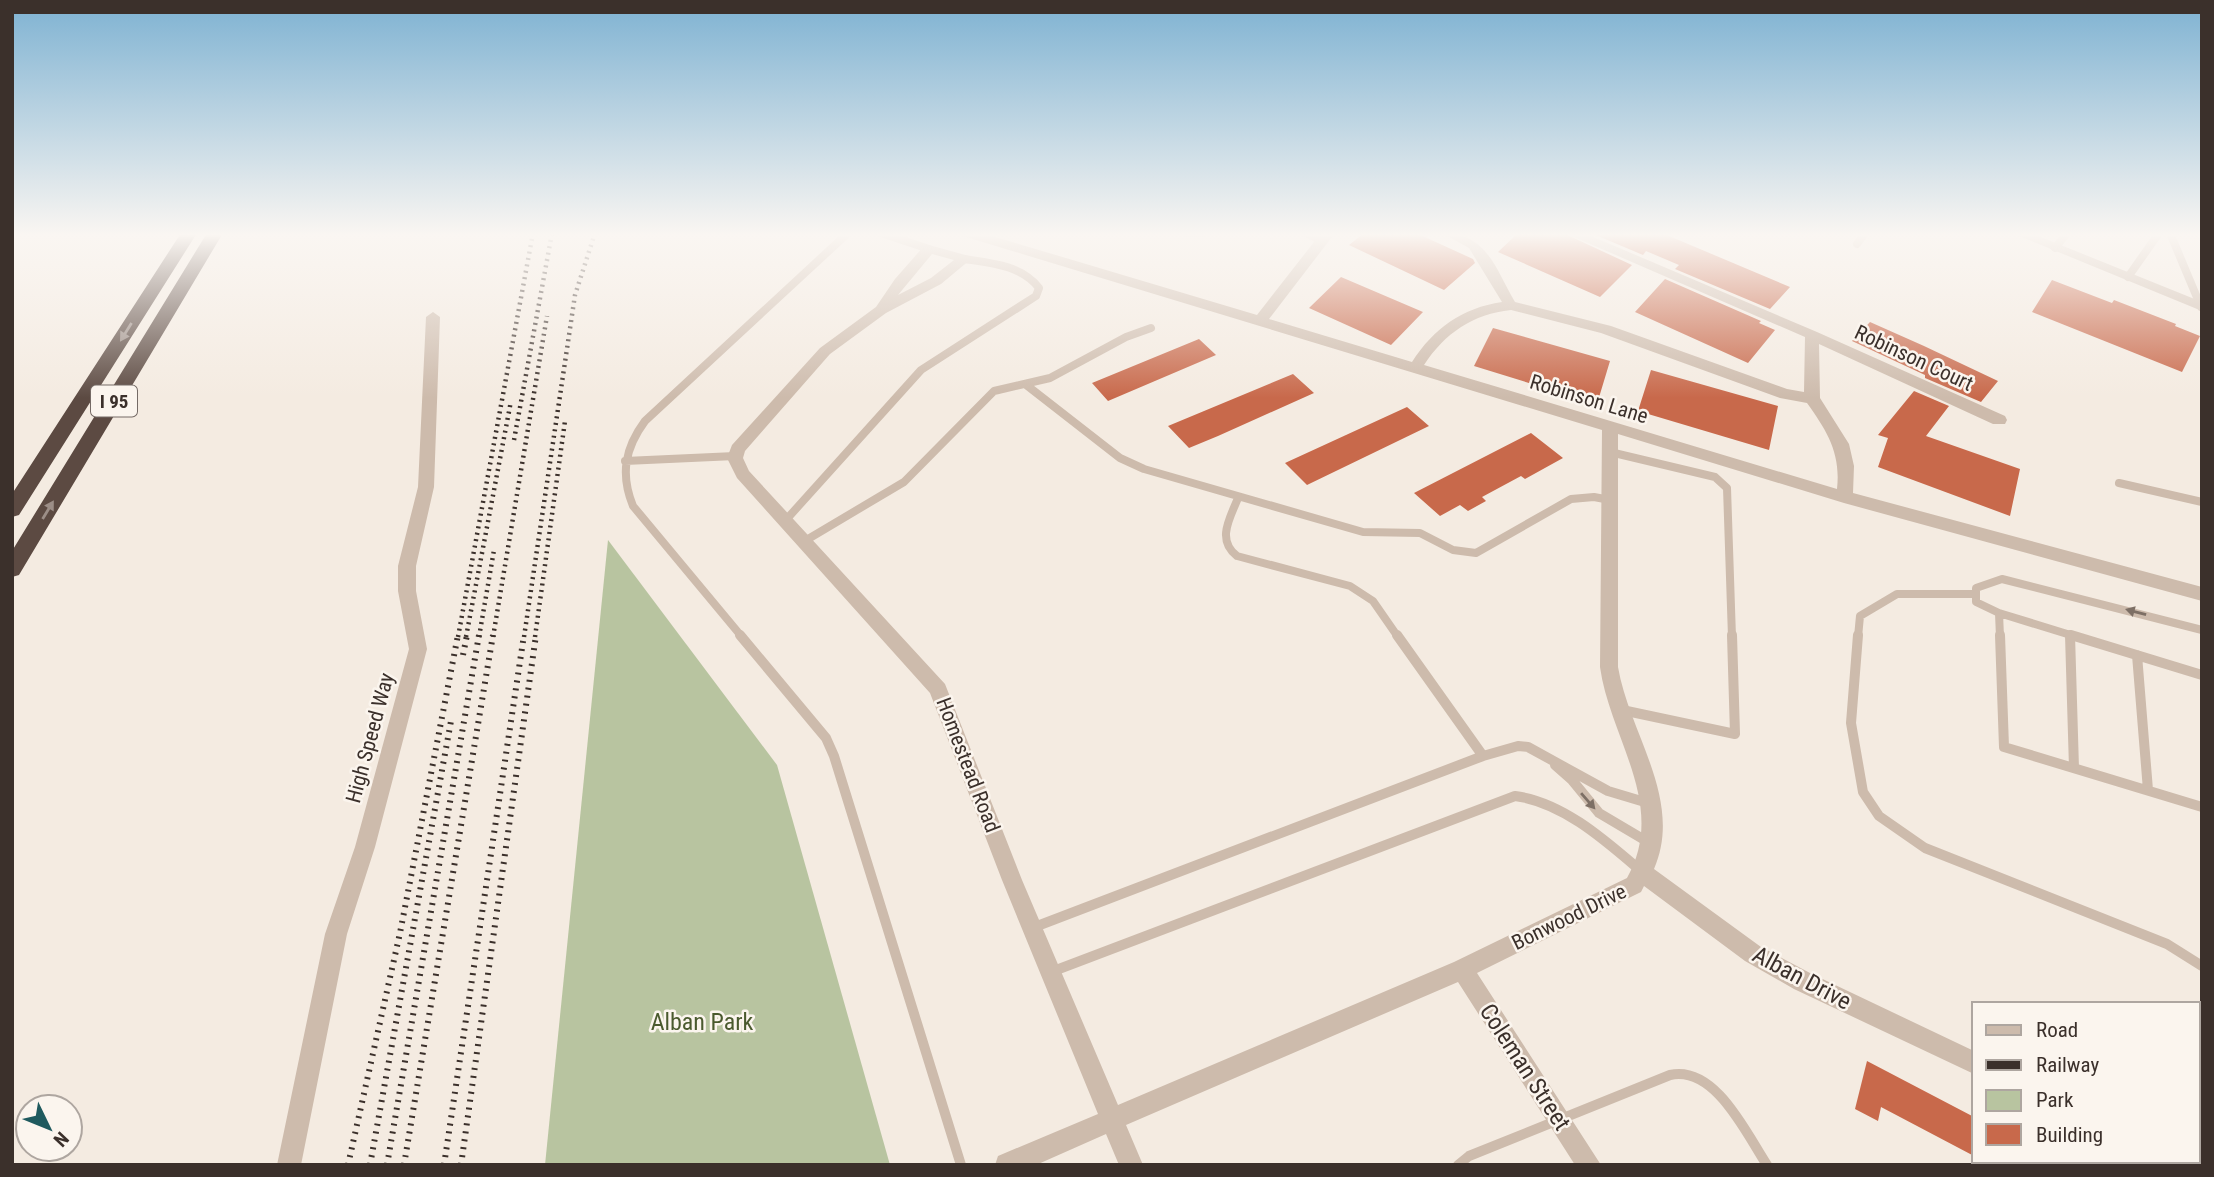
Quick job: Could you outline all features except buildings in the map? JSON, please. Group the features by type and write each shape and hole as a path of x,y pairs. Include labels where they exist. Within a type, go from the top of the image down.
{"highway":[{"name":"I 95","path":"12,510 154,288"},
{"name":"I 95","path":"12,569 182,288"}],"street":[{"path":"881,310 896,288"},
{"path":"736,456 738,449 825,351 881,310 923,288"},
{"name":"Robinson Lane","path":"1156,288 1415,369 1844,497 2202,594"},
{"path":"1260,321 1285,288"},
{"path":"1500,288 1511,306"},
{"name":"Robinson Court","path":"1701,288 1998,420"},
{"path":"2155,288 2202,307"},
{"path":"1415,369 1446,327 1480,312 1511,306 1574,319 1785,394 1812,399"},
{"name":"High Speed Way","path":"289,1165 336,934 365,847 418,649 407,592 407,566 426,487 433,317"},
{"path":"1812,335 1812,399 1840,436 1848,474 1844,497"},
{"name":"Bonwood Drive","path":"1007,1165 1461,969 1634,885 1643,873 1652,844 1650,803 1646,782 1620,710 1609,667 1610,428"},
{"name":"Homestead Road","path":"736,456 743,474 910,661 939,689 1032,928 1131,1165"},
{"name":"Alban Drive","path":"1643,873 1754,954 1802,981 1972,1062"},
{"name":"Coleman Street","path":"1461,969 1589,1165"}],"lane":[{"path":"789,288 645,421 632,438 625,461 624,479 632,506 826,738 834,756 961,1165"},
{"path":"785,522 921,370 1036,296 1039,288"},
{"path":"2194,288 2202,307"},
{"path":"803,542 904,482 994,391 1050,377 1126,337 1152,328"},
{"path":"1025,384 1120,458 1144,469 1363,532 1420,533 1453,550 1465,553 1476,553 1572,499 1594,497 1610,500"},
{"path":"1610,452 1704,473 1715,477 1727,488 1735,734 1620,710"},
{"path":"625,461 736,456"},
{"path":"2119,483 2202,502"},
{"path":"1238,498 1226,530 1224,543 1228,551 1237,556 1350,586 1373,601 1483,756"},
{"path":"2202,630 2022,582 2002,579 1988,582 1976,589 1976,603 1999,613 2202,675"},
{"path":"1976,594 1897,594 1860,616 1851,723 1863,792 1879,816 1925,848 2167,944 2202,965"},
{"path":"1999,613 2004,747 2202,807"},
{"path":"2070,635 2074,768"},
{"path":"2137,655 2148,790"},
{"path":"1032,928 1483,756 1518,746 1541,752 1608,790 1650,803"},
{"path":"1541,752 1572,780 1599,813 1652,844"},
{"path":"1051,972 1515,796 1527,796 1543,801 1626,857 1643,873"},
{"path":"1458,1165 1469,1156 1670,1074 1688,1073 1703,1079 1720,1096 1767,1165"}],"green space":[{"name":"Alban Park","path":"608,540 777,765 890,1165 545,1165"}],"railway":[{"path":"458,637 523,288"},
{"path":"514,440 542,288"},
{"path":"524,637 577,288"},
{"path":"493,637 547,316"},
{"path":"466,637 511,401"},
{"path":"535,637 565,421"},
{"path":"479,637 494,550"},
{"path":"348,1165 400,933 458,635"},
{"path":"463,655 467,635"},
{"path":"387,1165 479,635"},
{"path":"404,1165 493,635"},
{"path":"444,1165 524,635"},
{"path":"461,1165 536,635"},
{"path":"370,1165 451,721"}]}
